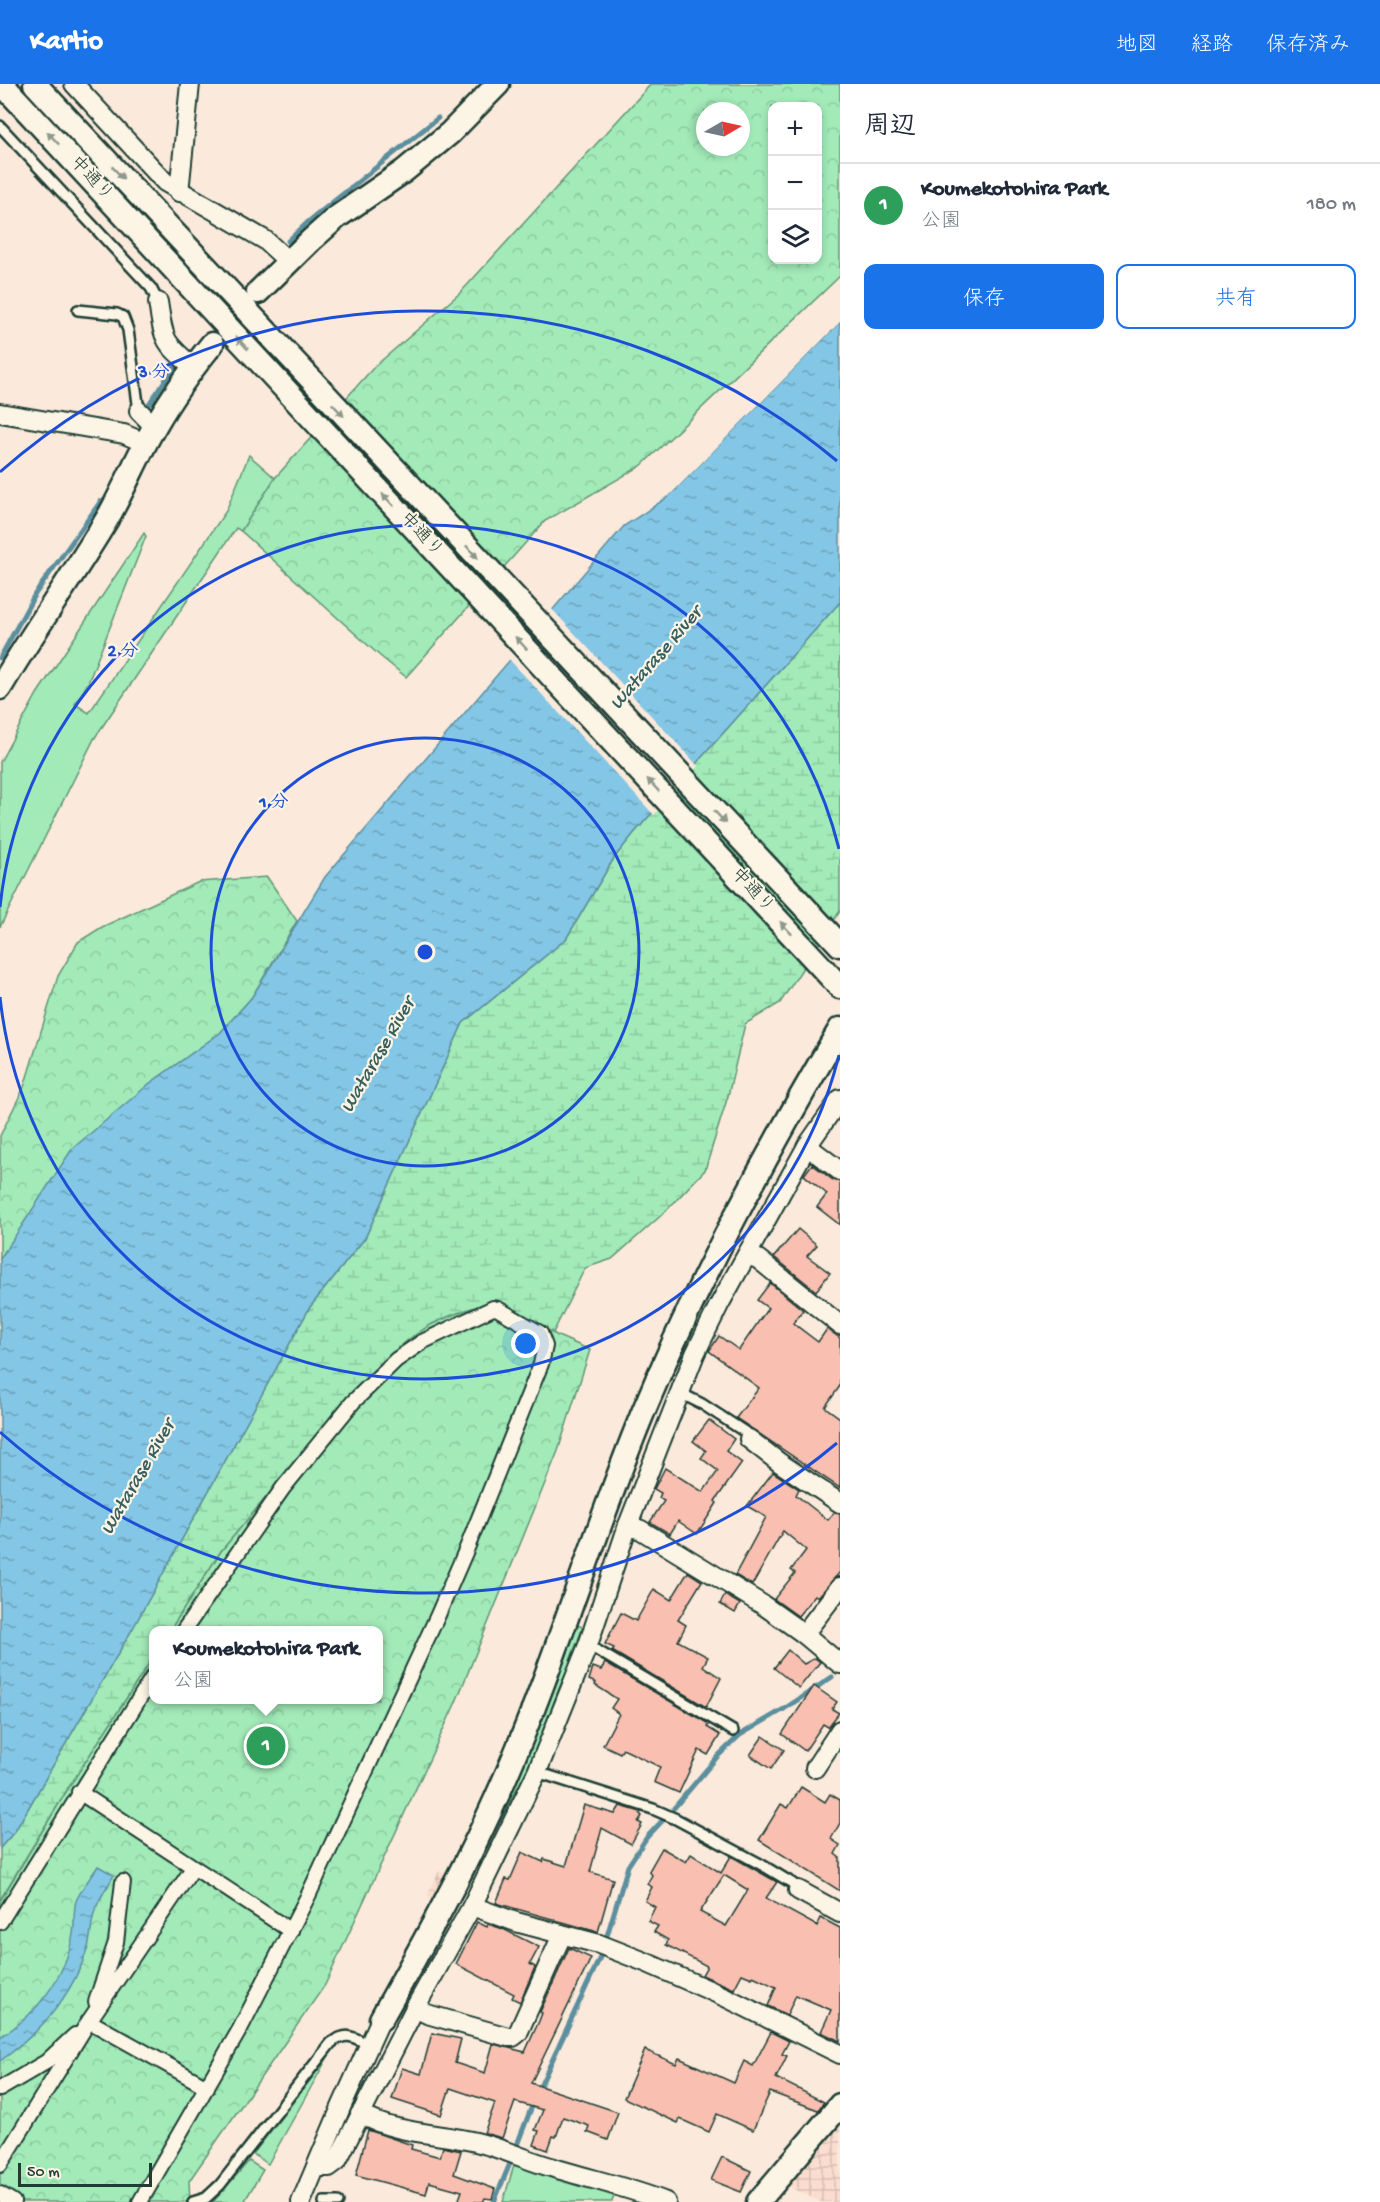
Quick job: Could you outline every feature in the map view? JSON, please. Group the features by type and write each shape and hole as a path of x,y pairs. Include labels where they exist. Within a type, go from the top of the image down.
{"street":[{"name":"中通り","path":"2,84 833,979"},
{"name":"中通り","path":"35,84 840,945"},
{"path":"74,84 165,182 265,240 288,261"},
{"path":"179,192 190,84"},
{"path":"258,292 288,261 337,217 425,155 472,112 498,84"},
{"path":"158,302 164,337 169,346 193,367"},
{"path":"0,688 94,541 124,487 146,427 212,344"},
{"path":"0,413 124,434 146,427"},
{"path":"313,2199 316,2168 369,2045 438,1917 503,1783 544,1680 643,1413 664,1364 740,1207 840,1029"},
{"path":"316,2168 330,2167 337,2161 415,2008 472,1906 537,1772 588,1645 628,1525 695,1354 807,1146 840,1099"},
{"path":"807,1146 840,1171"},
{"path":"747,1255 758,1259 840,1325"},
{"path":"140,2202 240,2029 291,1931 402,1695 467,1548 541,1364 545,1346 540,1334 498,1309 488,1309 422,1342 396,1360 353,1402 283,1488 187,1626"},
{"path":"749,1439 840,1503"},
{"path":"628,1525 641,1530 763,1605 804,1634 840,1664"},
{"path":"804,1634 840,1587"},
{"path":"0,1922 149,1681"},
{"path":"814,1768 840,1730"},
{"path":"79,1792 291,1931"},
{"path":"0,2165 89,2021 193,1868"},
{"path":"0,2089 46,2062 89,2021 116,1942 123,1882"},
{"path":"798,1890 840,1913"},
{"path":"472,1906 516,1922 599,1944 678,1975 840,2054"},
{"path":"415,2008 427,2014 513,2037 518,2033 561,1935"},
{"path":"89,2021 207,2087"},
{"path":"760,2201 840,2104"},
{"path":"360,2114 381,2125 478,2143 606,2184 630,2188 666,2202"},
{"path":"0,2194 12,2202"}],"lane":[{"path":"0,126 151,288 158,302"},
{"path":"78,310 117,314 123,317 128,330 146,427"},
{"path":"680,1393 702,1404 745,1432 749,1439"},
{"path":"588,1645 733,1731"},
{"path":"537,1772 653,1809 676,1819 762,1865 792,1883 798,1890"},
{"path":"193,2202 206,2198 220,2185 331,2043 339,2037 351,2036 369,2045"},
{"path":"313,2199 338,2202"}],"shaded area":[{"path":"439,1871 448,1875 435,1901 427,1896"},
{"path":"840,2123 840,2202 821,2202 787,2186"}],"green space":[{"path":"651,84 840,84 840,276 641,466 545,521 406,677 241,531 275,478 374,367 460,293"},
{"path":"249,455 275,478 241,531 236,528 94,739 0,927 0,762 37,694 144,533 146,536 88,683 75,704 89,713 226,511"},
{"path":"840,602 840,911 780,1003 745,1024 728,1096 705,1170 665,1212 612,1259 585,1268 553,1333 494,1300 430,1325 409,1339 371,1372 221,1551 173,1626 149,1626 149,1663 67,1790 0,1900 0,1848 15,1831 133,1628 310,1307 365,1238 463,1023 566,939 614,858"},
{"path":"267,877 297,921 252,997 220,1033 149,1084 34,1210 0,1259 0,1136 24,1087 58,976 78,942 102,927 199,882"},
{"path":"494,1300 558,1336 590,1350 558,1451 456,1702 325,1985 189,2181 190,2202 0,2202 0,1901 67,1790 149,1663 149,1704 383,1704 383,1626 173,1626 221,1551 371,1372 409,1339 430,1325"},
{"path":"577,1625 583,1627 529,1766 483,1854 525,1760"},
{"path":"328,2057 268,2164 253,2154"},
{"path":"249,2161 263,2170 244,2202 213,2202"},
{"path":"515,2162 614,2196 612,2202 503,2202"}],"water":[{"name":"Watarase River","path":"840,322 840,602 635,832 614,858 566,939 463,1023 365,1238 310,1307 133,1628 15,1831 0,1848 0,1259 72,1149 149,1084 220,1033 252,997 325,877 624,526 668,497"},
{"path":"98,1866 114,1875 94,1913 88,1948 71,1985 52,2014 40,2027 0,2061 0,2037 26,2018 37,2006 64,1965 73,1934 76,1901"}],"pier":[{"path":"840,319 840,322 668,497 666,494"},
{"path":"550,607 698,766 654,815 507,657"}],"building":[{"path":"812,1164 833,1180 840,1182 840,1225 817,1207 827,1194 804,1175"},
{"path":"798,1229 817,1245 807,1256 830,1273 816,1291 774,1257"},
{"path":"770,1283 803,1310 793,1323 818,1342 827,1329 840,1338 840,1386 825,1407 840,1418 840,1488 736,1418 759,1388 709,1351 719,1336 739,1350 768,1308 757,1300"},
{"path":"709,1420 734,1439 726,1451 742,1463 715,1501 717,1503 697,1534 678,1521 670,1534 650,1522 664,1501 659,1498 661,1493 654,1489 665,1468 703,1492 718,1471 701,1458 706,1451 693,1441"},
{"path":"773,1472 799,1489 796,1495 828,1520 834,1513 840,1514 840,1572 818,1597 815,1595 798,1616 774,1599 795,1573 791,1570 806,1550 783,1531 752,1585 735,1575 766,1517 747,1506"},
{"path":"688,1572 702,1581 678,1620 686,1625 678,1641 708,1657 703,1666 721,1678 706,1707 612,1651 614,1648 605,1644 621,1613 636,1621 654,1589 671,1600"},
{"path":"725,1595 740,1604 735,1613 720,1604"},
{"path":"788,1650 804,1664 815,1658 820,1662 799,1688 774,1668"},
{"path":"605,1663 709,1724 707,1727 720,1735 708,1755 699,1750 679,1793 654,1782 660,1767 623,1749 620,1753 603,1745 619,1714 611,1708 617,1699 589,1680 593,1667 601,1670"},
{"path":"814,1686 837,1702 832,1709 839,1713 828,1727 823,1724 805,1751 782,1734"},
{"path":"763,1736 784,1750 771,1769 750,1755"},
{"path":"801,1787 825,1802 830,1794 840,1800 840,1823 831,1839 840,1845 835,1854 840,1858 840,1891 759,1840 781,1804 788,1808"},
{"path":"584,1805 615,1814 620,1806 641,1812 642,1816 638,1822 642,1824 631,1844 602,1828 590,1872 613,1879 598,1932 496,1903 506,1879 510,1880 522,1852 543,1862 544,1859 566,1866"},
{"path":"662,1848 686,1862 691,1854 721,1873 731,1856 777,1882 766,1898 817,1926 821,1918 840,1928 840,2041 821,2032 831,2010 796,1995 787,2015 768,2006 776,1987 753,1976 752,1978 742,1974 734,1989 702,1975 707,1966 666,1945 668,1940 654,1932 658,1926 648,1921 655,1907 645,1901 652,1887 647,1884 652,1875 649,1871","holes":["724,1875 748,1890 726,1926 700,1912"]},
{"path":"477,1922 487,1927 488,1924 503,1929 539,1947 530,1964 535,1967 520,2002 512,1998 514,1994 456,1964"},
{"path":"569,1948 591,1958 531,2083 618,2112 608,2140 587,2132 589,2126 563,2117 556,2137 553,2136 548,2150 534,2145 539,2131 535,2130 543,2110 515,2102 502,2138 484,2133 495,2103 450,2088 441,2115 392,2099 402,2068 421,2074 432,2033 461,2039 455,2063 485,2073 493,2044 525,2052"},
{"path":"771,2032 789,2041 782,2054 787,2056 776,2078 824,2102 818,2110 770,2092 753,2130 717,2114 709,2132 680,2119 678,2123 624,2098 645,2050 676,2064 679,2058 734,2083 744,2061 753,2066"},
{"path":"368,2130 412,2145 411,2149 440,2157 443,2147 461,2151 454,2174 495,2189 492,2199 485,2198 483,2202 458,2202 462,2191 429,2182 426,2194 356,2175"},
{"path":"722,2157 751,2171 741,2192 711,2180"}],"waterway":[{"path":"288,241 308,222 438,118"},
{"path":"149,404 175,366"},
{"path":"0,658 35,594 101,501"},
{"path":"674,1808 718,1756 740,1735 832,1677"},
{"path":"606,1939 628,1866 647,1837 663,1820"},
{"path":"537,2093 602,1953"},
{"path":"515,2150 534,2101"},
{"path":"494,2202 511,2161"}],"place":[{"name":"Koumekotohira Park","path":"266,1746"}]}
